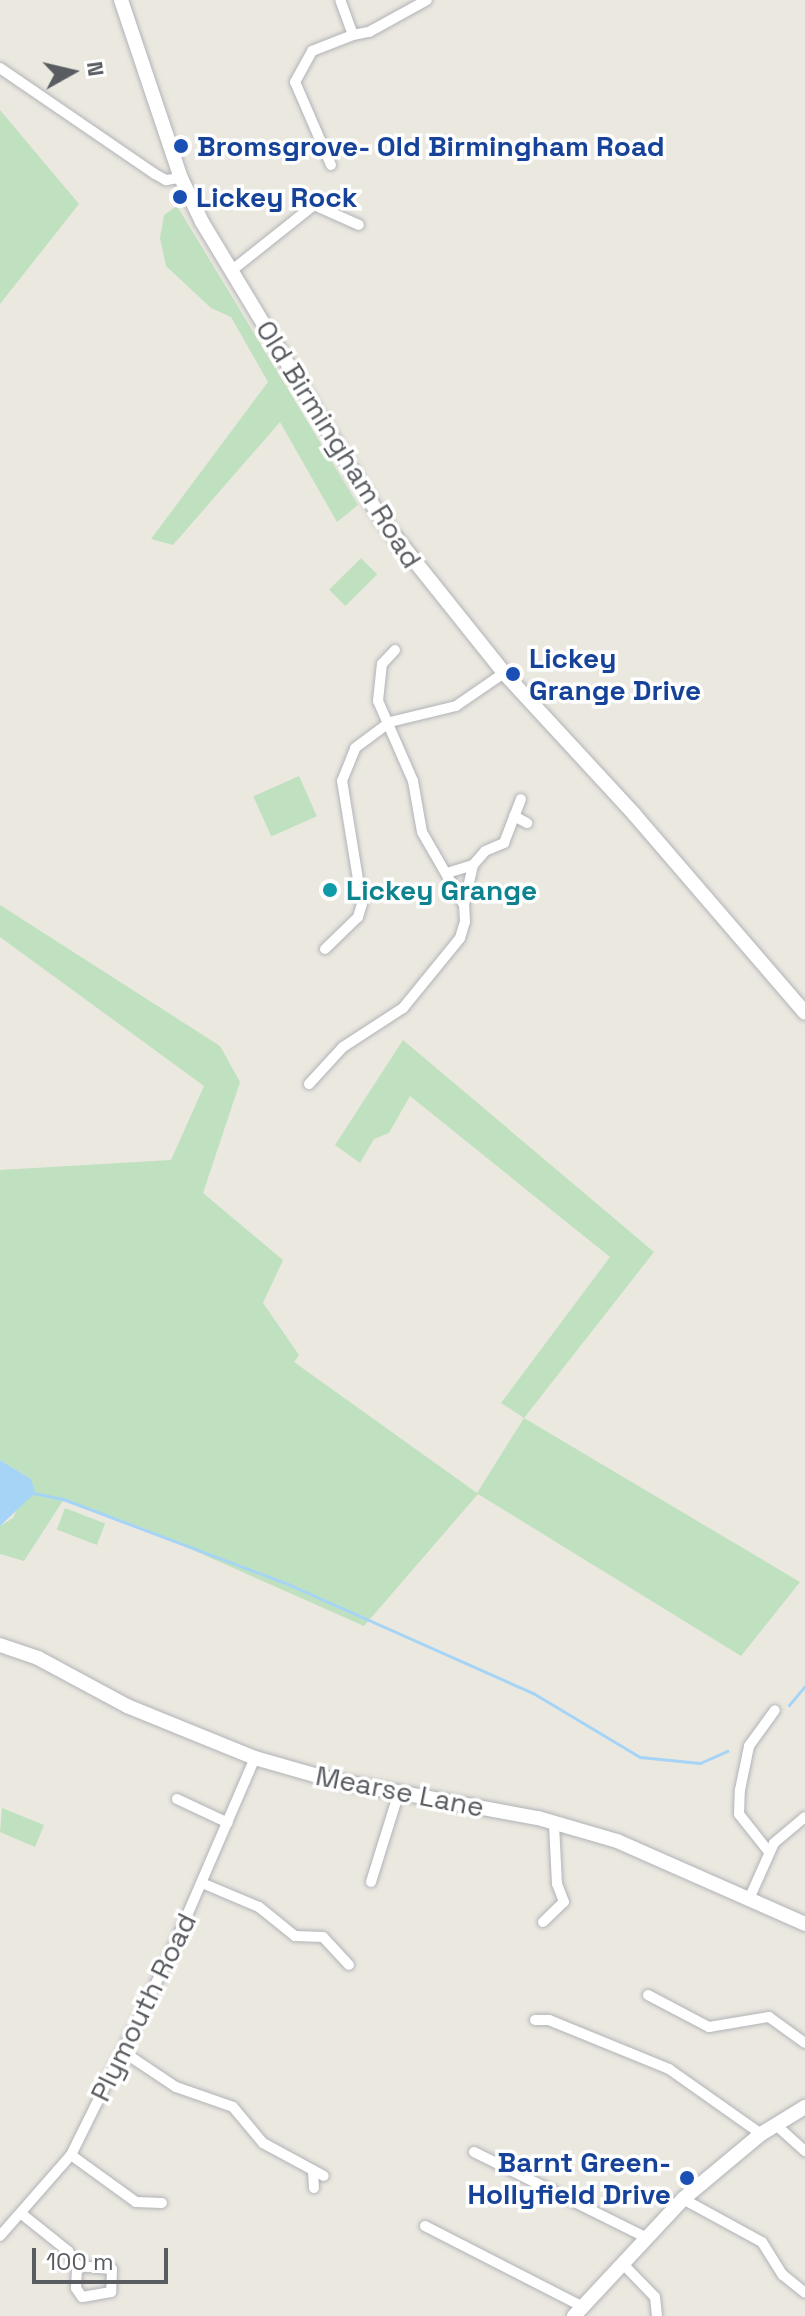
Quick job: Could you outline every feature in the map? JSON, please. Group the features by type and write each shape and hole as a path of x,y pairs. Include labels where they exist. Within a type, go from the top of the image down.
{"main road":[{"name":"Old Birmingham Road","path":"121,0 181,178 231,271 391,533 504,673 634,814 805,1013"},
{"name":"Mearse Lane","path":"0,1645 38,1658 127,1706 255,1758 554,1824 617,1841 805,1924"},
{"path":"579,2311 683,2199 761,2134 805,2107"}],"street":[{"path":"340,0 353,35"},
{"path":"331,165 295,82 312,51 369,32 427,0"},
{"path":"0,68 155,174 166,180 181,178"},
{"path":"231,271 314,205 359,225"},
{"path":"395,650 382,664 376,683 378,701 390,722 413,781 422,832 464,905"},
{"path":"325,949 358,917 362,904 344,792 345,765 355,748 390,722 456,706 504,673"},
{"path":"309,1084 343,1047 403,1008 460,938 473,865 485,851 504,843 521,799"},
{"path":"514,816 527,823"},
{"path":"447,873 473,865"},
{"path":"769,1852 739,1814 740,1790 749,1746 775,1710"},
{"name":"Plymouth Road","path":"0,2236 23,2215 71,2155 202,1883 255,1758"},
{"path":"371,1882 399,1792"},
{"path":"177,1799 228,1823"},
{"path":"749,1899 769,1852 805,1817"},
{"path":"543,1922 564,1902 557,1884 554,1824"},
{"path":"202,1883 259,1907 295,1936 323,1937 349,1965"},
{"path":"648,1995 709,2027 756,2015 769,2017 805,2043"},
{"path":"535,2020 549,2020 669,2069 761,2134"},
{"path":"122,2051 176,2087 233,2107 263,2143 324,2176"},
{"path":"776,2125 805,2151"},
{"path":"474,2152 645,2237"},
{"path":"71,2155 136,2202 162,2203"},
{"path":"313,2170 314,2188"},
{"path":"683,2199 762,2242 783,2275 805,2293"},
{"path":"23,2215 68,2251 77,2266"},
{"path":"425,2226 579,2311"},
{"path":"622,2263 655,2297 657,2316"}],"green space":[{"path":"0,110 79,204 0,304"},
{"path":"177,206 358,505 337,522 280,422 173,545 151,539 268,382 231,317 211,308 166,266 160,238 164,215"},
{"path":"361,558 377,574 345,606 329,590"},
{"path":"299,776 317,816 271,837 253,796"},
{"path":"0,905 220,1046 240,1082 203,1193 283,1260 263,1303 299,1355 294,1362 477,1493 524,1418 800,1582 741,1656 478,1494 364,1626 143,1528 64,1499 24,1561 0,1554 0,1526 13,1518 31,1479 0,1460 0,1170 171,1160 204,1086 0,937"},
{"path":"403,1040 654,1252 524,1418 501,1403 610,1257 410,1096 389,1133 374,1139 360,1163 335,1145"},
{"path":"65,1508 105,1523 97,1545 57,1529"},
{"path":"2,1808 44,1825 35,1847 0,1832"}],"water":[{"path":"0,1460 31,1479 35,1493 0,1526"}],"waterway":[{"path":"34,1493 63,1499 290,1585 533,1693 640,1757 700,1763 727,1751"},
{"path":"789,1705 805,1686"}],"place":[{"name":"Bromsgrove- Old Birmingham Road","path":"181,146"},
{"name":"Lickey Rock","path":"180,197"},
{"name":"Lickey Grange Drive","path":"513,674"},
{"name":"Lickey Grange","path":"330,890"},
{"name":"Barnt Green- Hollyfield Drive","path":"687,2178"}]}
